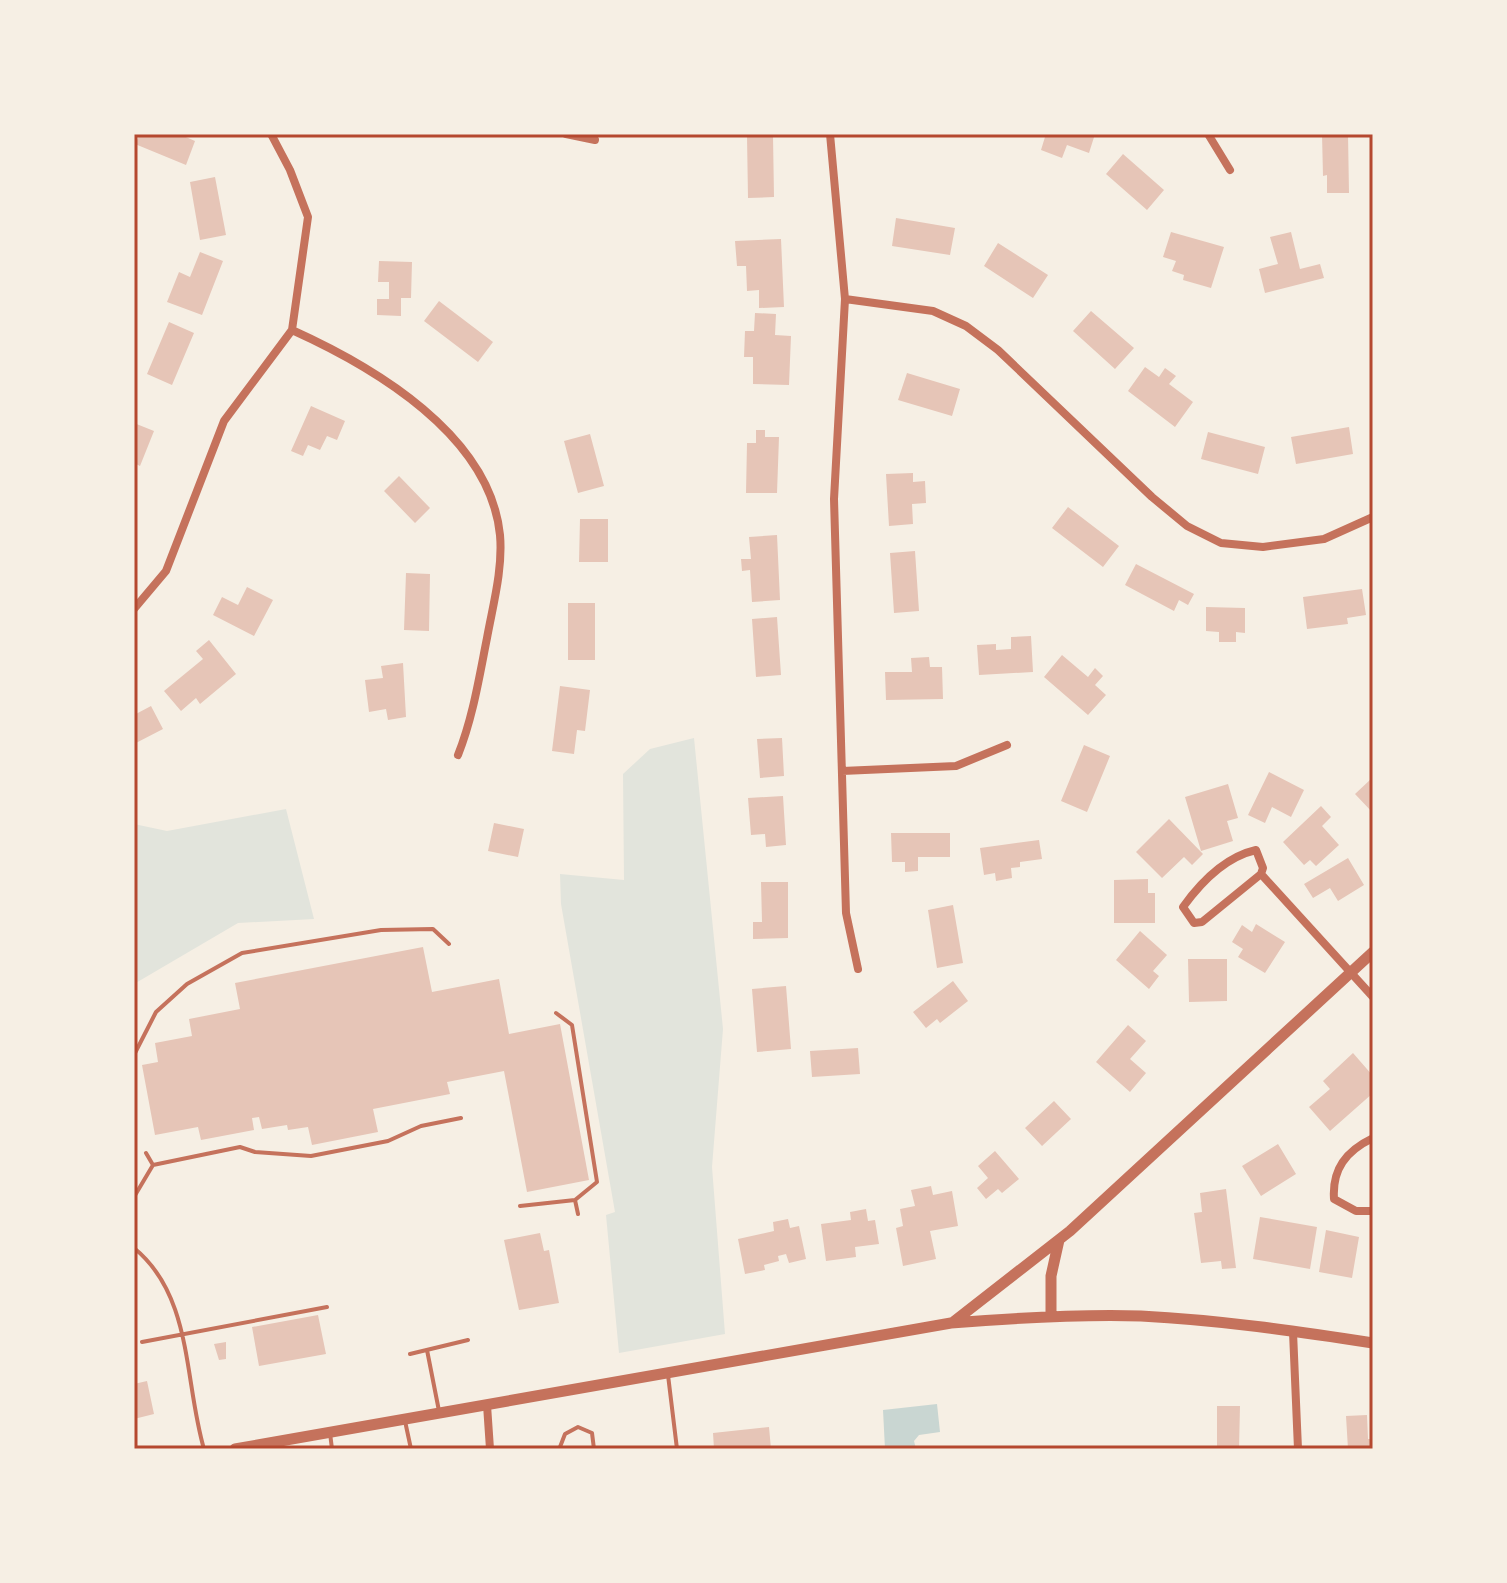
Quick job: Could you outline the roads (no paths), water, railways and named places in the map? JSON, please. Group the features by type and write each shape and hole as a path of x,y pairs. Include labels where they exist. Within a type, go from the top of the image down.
{"street":[{"path":"134,609 166,571 224,421 292,330 308,217 290,170 271,134"},
{"path":"566,134 595,140"},
{"path":"830,134 845,299 834,499 846,913 858,969"},
{"path":"1208,134 1230,170"},
{"path":"845,299 920,308 966,326 998,350 1152,497 1187,526 1221,543 1263,547 1324,539 1373,517"},
{"path":"292,330 324,344 402,392 435,419 472,461 487,488 500,534 498,581 470,726 458,755"},
{"path":"842,771 956,766 1007,745"},
{"path":"1256,850 1263,868 1261,874 1202,922 1194,923 1183,907 1195,890 1237,854 1256,850"},
{"path":"1261,874 1373,997"},
{"path":"951,1323 1059,1240 1373,952"},
{"path":"1373,1138 1347,1156 1333,1177 1334,1199 1356,1211 1373,1211"},
{"path":"1051,1317 1051,1276 1059,1240"},
{"path":"235,1449 951,1323 1140,1316 1373,1343"},
{"path":"1293,1332 1298,1449"},
{"path":"487,1405 490,1449"}],"lane":[{"path":"134,1055 156,1012 187,984 242,953 381,930 433,929 449,944"},
{"path":"520,1206 575,1200 597,1182 572,1025 556,1013"},
{"path":"134,1197 153,1165 240,1147 255,1152 311,1156 388,1141 421,1126 461,1118"},
{"path":"146,1153 153,1165"},
{"path":"575,1200 578,1214"},
{"path":"134,1248 156,1269 167,1285 181,1334 204,1449"},
{"path":"142,1342 327,1307"},
{"path":"410,1354 468,1340"},
{"path":"427,1350 439,1413"},
{"path":"668,1373 677,1449"},
{"path":"405,1419 411,1449"},
{"path":"550,1449 561,1448 565,1434 578,1427 592,1433 594,1449"},
{"path":"330,1430 332,1449"}]}
